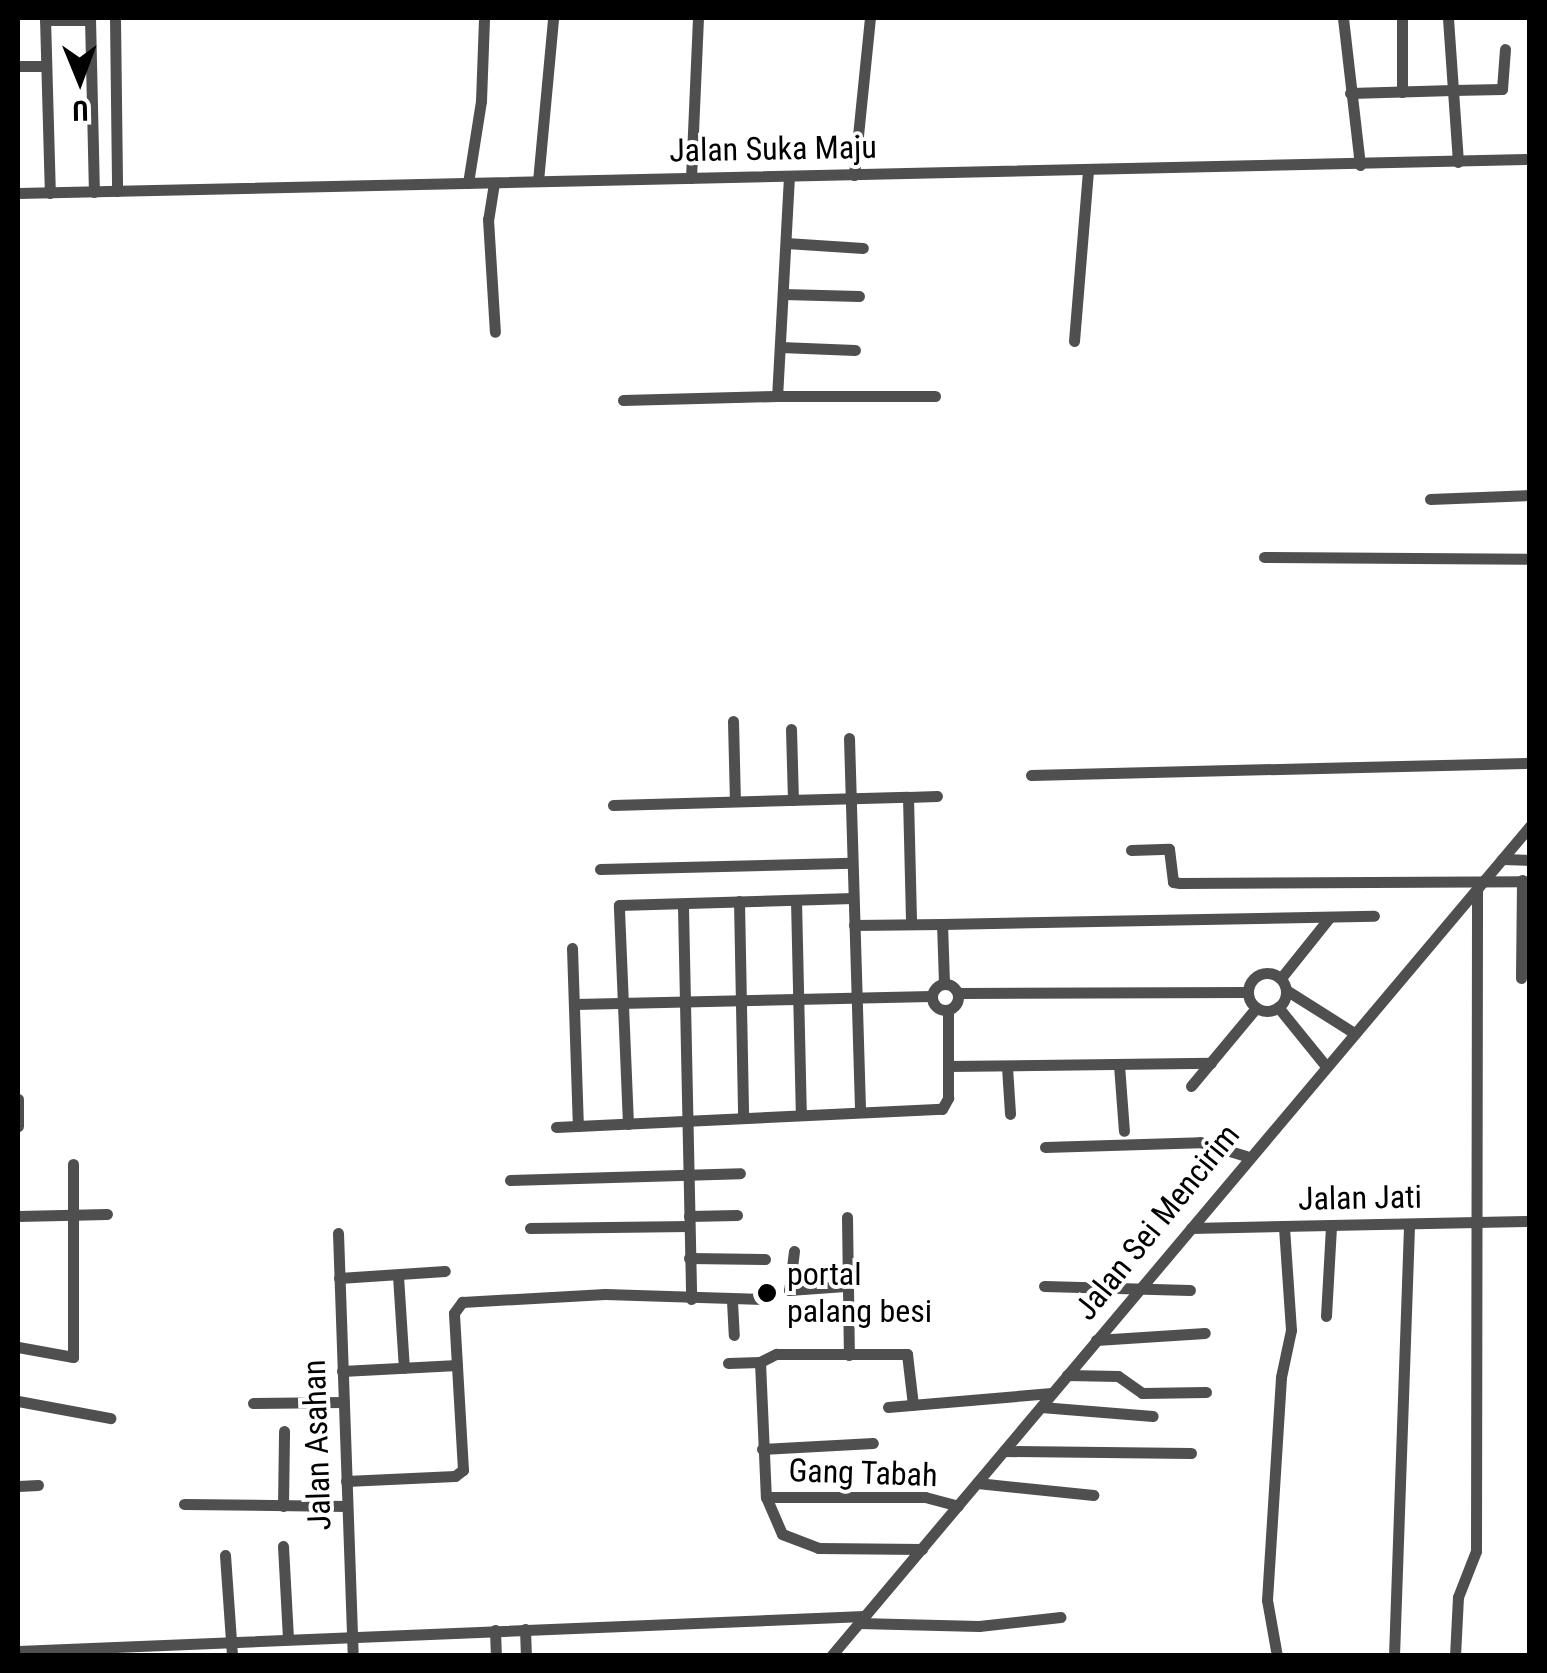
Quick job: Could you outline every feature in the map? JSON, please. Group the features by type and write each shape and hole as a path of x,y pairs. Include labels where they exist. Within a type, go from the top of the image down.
{"street":[{"path":"116,18 117,191"},
{"path":"468,183 481,101 484,18"},
{"path":"538,182 553,18"},
{"path":"690,178 698,18"},
{"path":"854,175 870,18"},
{"path":"1343,18 1360,165"},
{"path":"1402,18 1402,92"},
{"path":"1448,18 1458,162"},
{"path":"50,193 45,19 90,19 94,192"},
{"path":"1350,92 1502,89 1505,48"},
{"path":"18,66 46,66"},
{"name":"Jalan Suka Maju","path":"18,193 1530,160"},
{"path":"1074,341 1088,170"},
{"path":"777,396 789,176"},
{"path":"494,182 488,219 495,332"},
{"path":"786,243 862,248"},
{"path":"783,294 860,296"},
{"path":"780,347 855,350"},
{"path":"623,400 934,396"},
{"path":"1430,500 1530,495"},
{"path":"1264,556 1530,559"},
{"path":"733,721 735,801"},
{"path":"792,729 794,800"},
{"path":"848,738 860,1112"},
{"path":"1031,775 1530,762"},
{"path":"613,805 937,796"},
{"path":"908,797 911,924"},
{"name":"Jalan Sei Mencirim","path":"830,1656 1191,1228 1352,1030 1530,826"},
{"path":"1131,850 1169,849 1171,875 1180,883 1526,881 1521,978"},
{"path":"1502,859 1530,860"},
{"path":"600,869 852,863"},
{"path":"1455,1656 1458,1597 1476,1551 1481,884"},
{"path":"628,1124 618,906 683,907 853,898"},
{"path":"796,900 801,1114"},
{"path":"738,902 743,1115"},
{"path":"683,907 683,1121 691,1299"},
{"path":"854,925 1374,916"},
{"path":"1278,1008 1283,984 1329,918"},
{"path":"575,1004 931,996 944,983 942,924"},
{"path":"572,948 578,1126"},
{"path":"1248,992 1262,973 1283,984 1324,1017 1352,1030"},
{"path":"944,983 958,992 1248,992"},
{"path":"556,1127 743,1115 942,1109 948,1066 948,1010 958,992"},
{"path":"1248,992 1256,1008"},
{"path":"931,996 935,1006 948,1010"},
{"path":"1256,1008 1278,1008 1307,1036 1325,1064"},
{"path":"1191,1086 1256,1008"},
{"path":"1307,1036 1324,1017"},
{"path":"948,1066 1212,1063"},
{"path":"1120,1064 1124,1131"},
{"path":"1007,1067 1010,1114"},
{"path":"18,1099 18,1126"},
{"path":"1045,1146 1200,1142 1246,1156"},
{"path":"18,1347 73,1357 73,1164"},
{"path":"510,1180 740,1173"},
{"path":"18,1216 107,1214"},
{"path":"530,1228 737,1215"},
{"path":"847,1217 849,1355"},
{"name":"Jalan Jati","path":"1191,1228 1529,1221"},
{"path":"1394,1656 1409,1224"},
{"path":"1278,1656 1267,1600 1290,1330 1284,1227"},
{"path":"1326,1316 1331,1227"},
{"name":"Jalan Asahan","path":"338,1234 352,1656"},
{"path":"794,1250 789,1290 845,1286"},
{"path":"689,1258 765,1259"},
{"path":"339,1278 445,1271"},
{"path":"398,1276 404,1368"},
{"path":"1044,1286 1118,1285 1138,1291 1190,1290"},
{"path":"346,1480 460,1474 454,1313 462,1302 605,1294 763,1299"},
{"path":"732,1301 734,1334"},
{"path":"1096,1340 1204,1333"},
{"path":"728,1362 760,1362 776,1354 910,1355 914,1405"},
{"path":"760,1362 766,1498 777,1528 797,1544 922,1549"},
{"path":"342,1371 457,1365"},
{"path":"1067,1375 1118,1376 1142,1393 1206,1392"},
{"path":"888,1407 1051,1393"},
{"path":"18,1402 110,1418"},
{"path":"253,1403 342,1402"},
{"path":"1041,1407 1153,1416"},
{"path":"283,1506 284,1431"},
{"path":"762,1449 873,1444"},
{"path":"1004,1451 1191,1453"},
{"path":"977,1483 1093,1495"},
{"path":"18,1486 38,1486"},
{"name":"Gang Tabah","path":"766,1498 926,1497 958,1506"},
{"path":"184,1504 346,1506"},
{"path":"282,1546 288,1638"},
{"path":"226,1556 232,1649"},
{"path":"18,1651 112,1654 232,1649 288,1638 861,1620 979,1626 1062,1617"},
{"path":"525,1629 526,1656"},
{"path":"495,1630 496,1656"}],"place":[{"name":"portal palang besi","path":"767,1293"}]}
